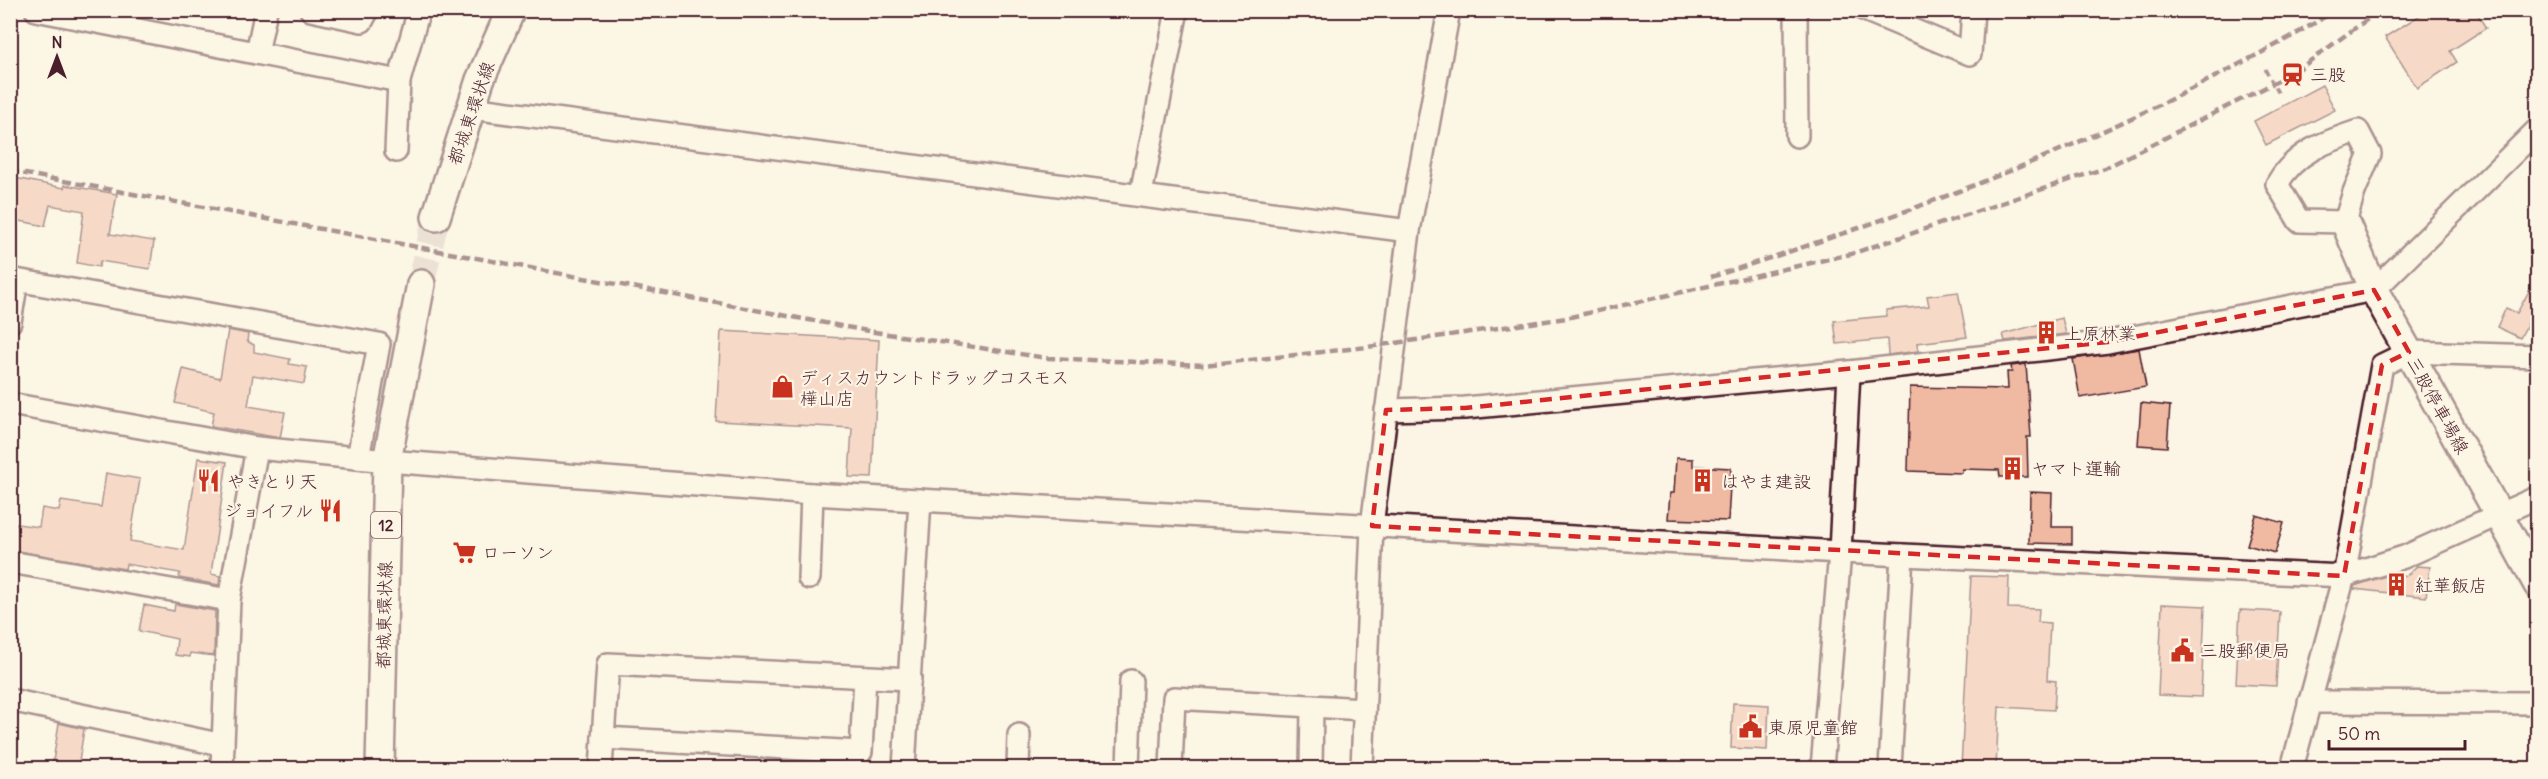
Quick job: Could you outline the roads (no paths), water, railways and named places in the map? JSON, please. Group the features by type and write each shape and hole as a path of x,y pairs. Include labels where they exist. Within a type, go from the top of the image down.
{"main road":[{"name":"都城東環状線","path":"436,218 480,80 511,10"},
{"name":"三股停車場線","path":"2345,222 2374,290 2538,585"},
{"name":"都城東環状線","path":"380,768 387,461 421,284"}],"street":[{"path":"36,10 399,81"},
{"path":"257,53 266,10"},
{"path":"311,10 362,21 369,10"},
{"path":"396,151 399,81 419,10"},
{"path":"1141,194 1177,10"},
{"path":"1362,768 1372,526 1409,231 1449,10"},
{"path":"1797,10 1794,18 1797,136"},
{"path":"1865,10 1970,54 1973,10"},
{"path":"471,108 958,173 1141,194 1331,223 1409,231"},
{"path":"1386,410 1465,408 1849,372 2108,342 2374,290 2538,129"},
{"path":"2358,131 2370,154 2354,192 2345,222 2299,221 2277,184 2287,166 2323,143 2358,131"},
{"path":"10,322 14,279 379,344 358,458"},
{"path":"2292,768 2344,576 2382,365 2409,352 2538,356"},
{"path":"1822,768 1840,552 1849,372"},
{"path":"10,404 257,448 387,461 812,495 1840,552 2344,576 2404,558 2538,497"},
{"path":"222,768 229,600 257,448"},
{"path":"809,578 812,495"},
{"path":"904,768 920,500"},
{"path":"1890,768 1902,555"},
{"path":"10,562 229,600"},
{"path":"602,768 608,664 910,679"},
{"path":"603,738 861,752 865,676"},
{"path":"1128,768 1131,681"},
{"path":"1171,768 1174,698 1364,709"},
{"path":"10,700 223,745"},
{"path":"2309,702 2538,703"},
{"path":"1311,768 1312,705"},
{"path":"1018,768 1019,735"}],"tunnel":[{"path":"421,284 436,217"}],"railway":[{"path":"1711,277 1909,210 2039,159 2166,102 2282,42 2335,10"},
{"path":"10,171 868,331 1047,358 1204,365 1368,347 1566,318 1851,254 2105,168 2292,74 2380,10"}],"place":[{"name":"三股","path":"2292,74"},
{"name":"上原林業","path":"2046,333"},
{"name":"ディスカウントドラッグコスモス 樺山店","path":"782,387"},
{"name":"ヤマト運輸","path":"2013,468"},
{"name":"やきとり天","path":"209,481"},
{"name":"はやま建設","path":"1703,481"},
{"name":"ジョイフル","path":"331,510"},
{"name":"ローソン","path":"464,552"},
{"name":"紅華飯店","path":"2397,585"},
{"name":"三股郵便局","path":"2182,650"},
{"name":"東原児童館","path":"1750,727"}]}
